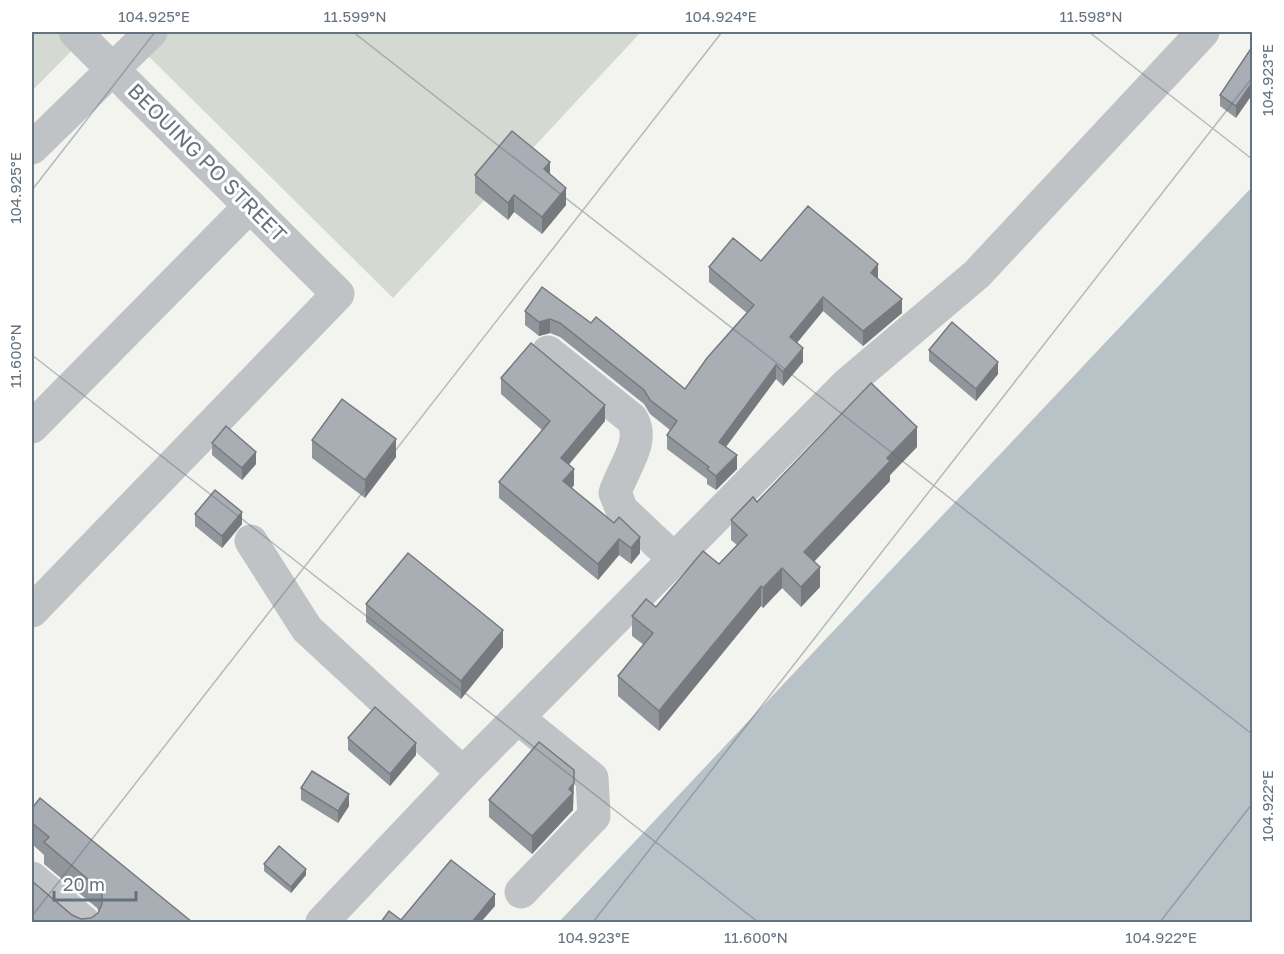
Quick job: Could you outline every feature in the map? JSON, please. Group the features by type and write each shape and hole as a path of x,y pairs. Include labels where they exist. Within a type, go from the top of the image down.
{"street":[{"name":"BEOUING PO STREET","path":"32,611 338,294 75,32"},
{"path":"32,148 111,68 151,32"},
{"path":"322,922 463,773 847,384 977,274 1203,32"},
{"path":"32,427 250,206"},
{"path":"549,352 632,419 637,428 638,439 615,493 622,510 673,558"},
{"path":"251,540 307,629 463,773"},
{"path":"518,718 592,778 594,793 594,816 521,892"},
{"path":"32,878 84,922"}],"shaded area":[{"path":"32,32 90,32 32,91"},
{"path":"124,32 641,32 393,298"},
{"path":"1252,187 1252,922 559,922"}],"building":[{"path":"1252,47 1252,83 1236,106 1220,95"},
{"path":"512,131 550,162 544,169 566,188 542,217 514,195 508,203 475,175"},
{"path":"808,206 878,264 871,273 902,299 863,331 823,297 790,337 803,348 783,372 776,365 719,442 737,455 716,476 707,469 709,467 667,435 677,421 650,400 644,390 560,323 550,319 539,322 525,311 542,287 591,323 596,317 685,389 707,358 754,305 709,267 733,238 761,261"},
{"path":"952,322 998,362 976,389 929,350"},
{"path":"531,343 605,405 561,458 574,469 563,481 614,523 619,517 640,537 631,548 619,539 598,564 499,482 550,421 501,378"},
{"path":"871,383 917,427 887,458 890,461 804,552 820,567 801,587 782,568 763,588 761,586 659,711 618,676 653,633 632,616 646,599 656,607 703,551 719,564 747,535 731,520 753,497 757,502"},
{"path":"342,399 396,439 365,480 312,440"},
{"path":"226,426 256,452 242,468 212,443"},
{"path":"215,490 242,512 222,536 195,514"},
{"path":"408,553 503,630 461,681 366,604"},
{"path":"375,707 416,743 390,774 348,738"},
{"path":"539,742 574,770 574,783 569,789 573,793 532,836 489,800"},
{"path":"312,771 349,794 338,811 301,788"},
{"path":"40,798 192,922 32,922 32,881 72,915 81,919 91,918 98,913 102,904 102,895 97,887 44,842 49,837 32,823 32,808"},
{"path":"279,846 306,869 291,887 264,864"},
{"path":"451,860 495,894 472,922 381,922 389,911 401,920"}]}
